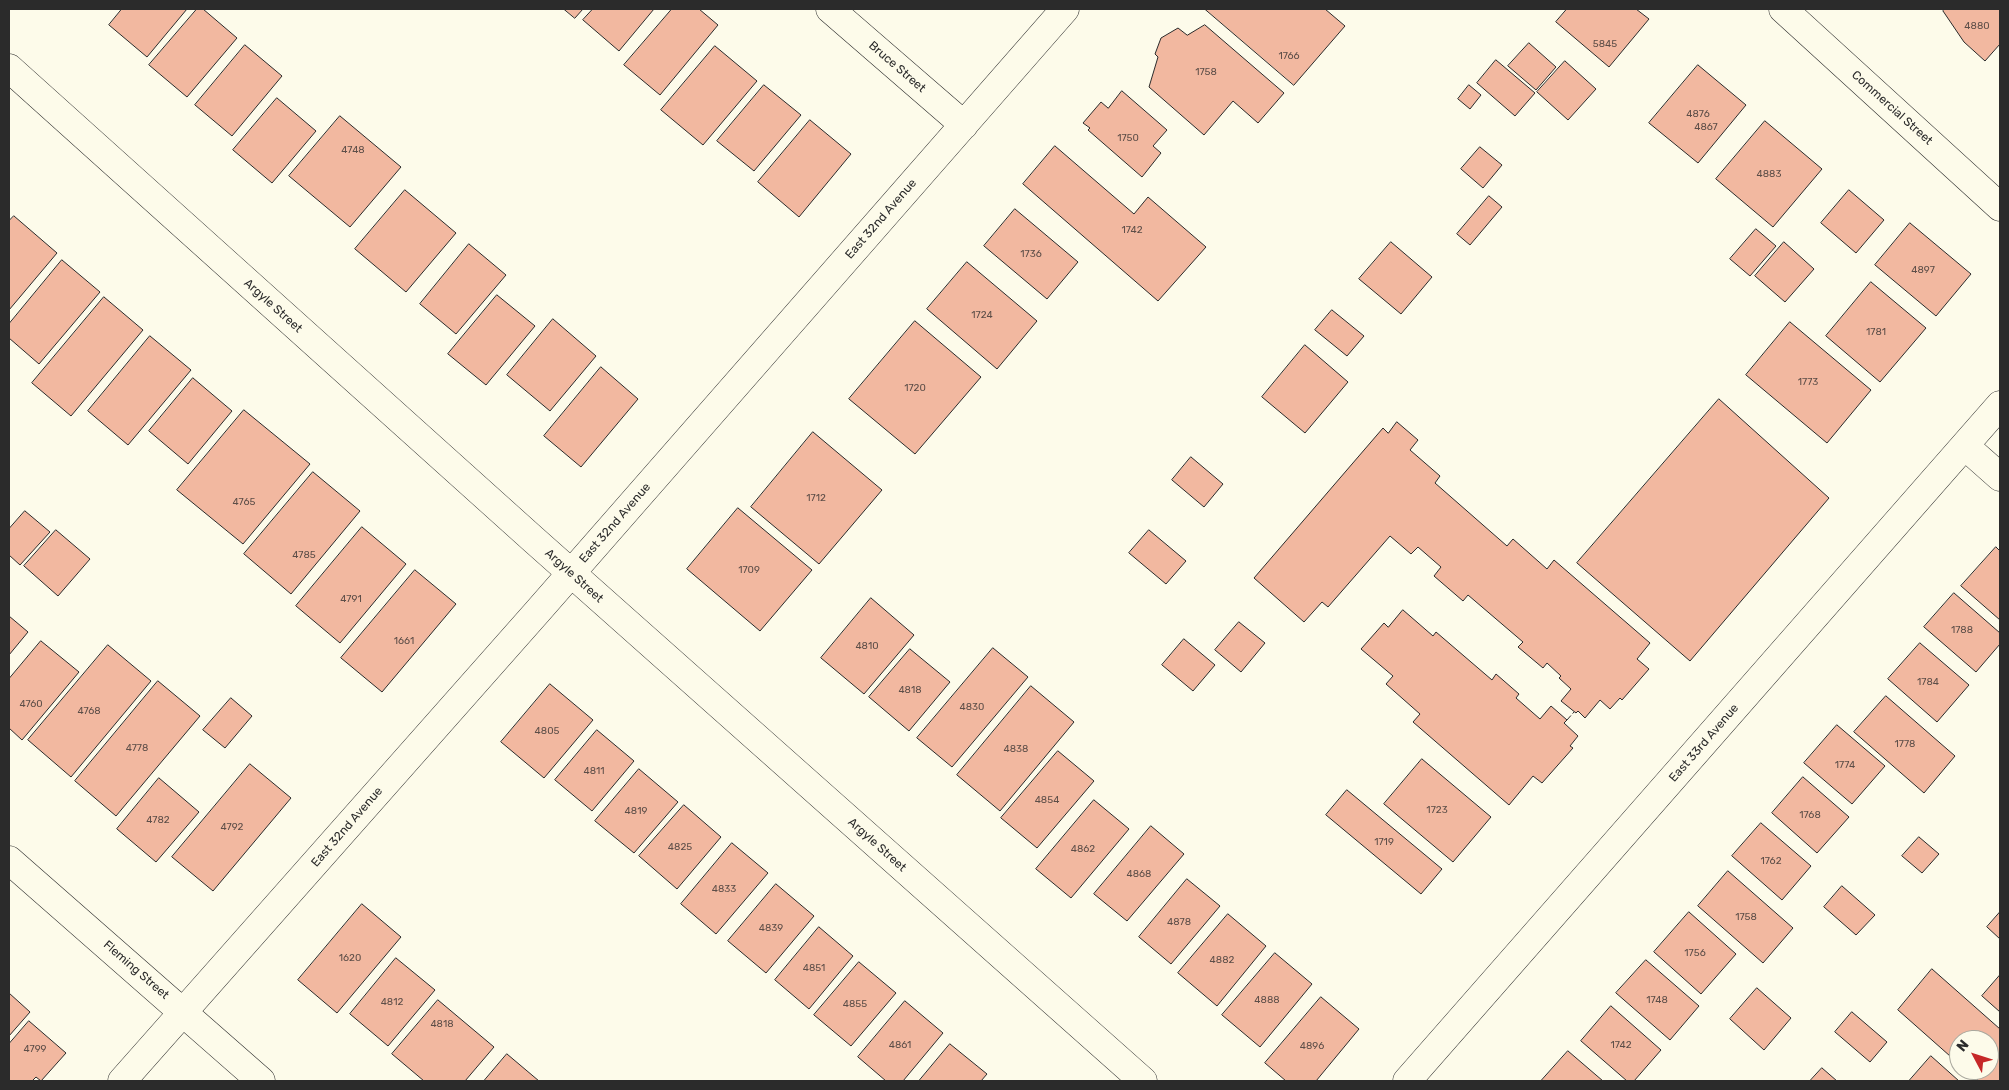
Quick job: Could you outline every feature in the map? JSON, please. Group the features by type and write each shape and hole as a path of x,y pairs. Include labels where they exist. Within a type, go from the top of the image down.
{"street":[{"name":"Bruce Street","path":"830,9 964,125"},
{"name":"East 32nd Avenue","path":"122,1081 571,573 1065,9"},
{"name":"Commercial Street","path":"1783,9 2000,207"},
{"name":"Argyle Street","path":"9,68 571,573 1143,1081"},
{"name":"East 33rd Avenue","path":"1407,1081 2000,405"},
{"path":"1965,446 2000,477"},
{"name":"Fleming Street","path":"9,860 261,1081"}],"building":[{"path":"122,9 187,9 147,57 109,25"},
{"path":"197,9 203,9 237,38 187,97 149,65"},
{"path":"564,9 583,9 575,18"},
{"path":"593,9 654,9 619,51 583,20"},
{"path":"672,9 699,9 718,25 660,95 624,65"},
{"path":"1205,9 1325,9 1345,26 1294,85"},
{"path":"1567,9 1636,9 1649,19 1609,67 1556,22"},
{"path":"1945,9 2000,9 2000,44 1985,61 1964,42 1943,11"},
{"path":"1205,25 1284,93 1258,123 1233,101 1204,135 1149,87 1158,57 1155,54 1161,38 1178,28 1187,35"},
{"path":"1529,43 1556,67 1536,90 1508,66"},
{"path":"245,45 282,76 232,136 195,105"},
{"path":"715,46 757,81 703,145 661,110"},
{"path":"1496,60 1535,93 1515,116 1477,83"},
{"path":"1565,61 1596,89 1568,120 1537,92"},
{"path":"1698,65 1746,105 1698,163 1649,123"},
{"path":"764,85 801,115 754,171 717,141"},
{"path":"1469,85 1481,95 1470,109 1458,99"},
{"path":"1122,91 1167,130 1153,146 1161,153 1142,177 1088,130 1090,128 1083,123 1101,102 1108,108"},
{"path":"277,98 316,131 272,183 233,150"},
{"path":"340,116 401,167 350,227 289,176"},
{"path":"810,120 851,154 799,217 758,182"},
{"path":"1765,121 1822,169 1773,227 1716,179"},
{"path":"1055,146 1134,214 1148,197 1206,247 1158,301 1023,184"},
{"path":"1480,147 1502,165 1483,188 1461,169"},
{"path":"405,190 456,233 406,292 355,249"},
{"path":"1849,190 1884,220 1856,253 1821,223"},
{"path":"1489,196 1502,207 1470,245 1457,234"},
{"path":"1015,209 1078,262 1047,299 984,246"},
{"path":"14,216 57,253 9,310 9,221"},
{"path":"1910,223 1971,274 1936,316 1875,265"},
{"path":"1756,229 1776,246 1750,276 1730,259"},
{"path":"1391,242 1432,277 1401,314 1359,279"},
{"path":"1784,242 1814,269 1785,302 1755,276"},
{"path":"469,244 506,275 456,334 420,304"},
{"path":"62,260 100,292 39,364 9,338 9,324"},
{"path":"967,262 1037,321 997,369 927,309"},
{"path":"1871,282 1926,328 1880,382 1826,336"},
{"path":"497,295 535,326 486,385 448,354"},
{"path":"104,297 143,330 71,416 32,383"},
{"path":"1332,310 1364,336 1347,356 1315,330"},
{"path":"553,319 596,356 550,411 507,375"},
{"path":"915,321 981,377 915,454 849,399"},
{"path":"1790,322 1871,390 1827,443 1746,375"},
{"path":"150,336 191,370 128,445 88,411"},
{"path":"1305,345 1348,382 1305,433 1262,397"},
{"path":"601,367 638,399 581,467 544,436"},
{"path":"193,378 232,411 188,464 149,431"},
{"path":"1719,399 1829,498 1690,661 1577,563"},
{"path":"244,410 310,464 243,544 177,490"},
{"path":"1397,422 1418,440 1410,450 1440,476 1435,483 1507,546 1513,539 1547,569 1554,560 1650,643 1637,659 1649,669 1622,700 1620,698 1610,709 1600,700 1585,718 1578,711 1576,713 1561,701 1571,689 1559,678 1561,676 1547,663 1543,668 1518,647 1523,642 1468,595 1463,601 1434,576 1441,567 1418,547 1411,554 1390,536 1328,607 1322,602 1304,622 1254,578 1383,428 1388,433"},
{"path":"813,432 882,490 819,564 751,507"},
{"path":"1191,457 1223,484 1204,507 1172,480"},
{"path":"313,472 360,511 291,594 244,554"},
{"path":"738,508 812,570 760,631 687,569"},
{"path":"25,511 50,532 20,565 9,555 9,529"},
{"path":"362,527 406,564 340,643 296,606"},
{"path":"56,530 90,559 58,596 24,566"},
{"path":"1149,530 1186,561 1166,584 1129,553"},
{"path":"1996,547 2000,551 2000,620 1961,586"},
{"path":"415,570 456,604 382,692 341,658"},
{"path":"1954,593 2000,633 2000,644 1976,672 1924,627"},
{"path":"871,598 914,635 864,694 821,658"},
{"path":"1403,610 1433,636 1436,632 1492,680 1496,674 1519,694 1516,698 1540,719 1551,706 1567,720 1564,723 1578,736 1570,746 1573,748 1542,783 1533,776 1509,805 1413,722 1420,714 1386,684 1393,676 1361,649 1384,623 1388,627"},
{"path":"9,616 28,632 9,655"},
{"path":"1239,622 1265,643 1241,672 1215,650"},
{"path":"1184,639 1215,665 1193,691 1162,665"},
{"path":"41,641 79,672 22,740 9,728 9,679"},
{"path":"1920,643 1969,685 1937,722 1888,679"},
{"path":"108,645 151,681 71,777 28,740"},
{"path":"993,648 1028,677 952,767 917,738"},
{"path":"910,649 950,682 909,731 869,697"},
{"path":"158,681 200,716 116,816 75,781"},
{"path":"550,684 593,720 544,778 501,742"},
{"path":"1031,686 1074,722 1000,811 957,775"},
{"path":"1886,696 1955,756 1924,793 1854,732"},
{"path":"231,698 252,716 225,748 203,730"},
{"path":"1837,725 1885,766 1852,804 1804,763"},
{"path":"597,730 634,761 592,811 555,780"},
{"path":"1058,751 1094,781 1037,848 1001,818"},
{"path":"1422,759 1491,817 1453,862 1384,804"},
{"path":"250,764 291,798 213,891 172,857"},
{"path":"639,769 678,802 634,853 595,821"},
{"path":"1803,777 1849,817 1817,853 1772,813"},
{"path":"159,778 199,812 156,862 117,829"},
{"path":"1347,790 1442,869 1421,894 1326,815"},
{"path":"1094,800 1129,829 1071,898 1036,869"},
{"path":"684,805 721,837 677,889 639,856"},
{"path":"1761,823 1811,866 1782,900 1732,856"},
{"path":"1151,826 1184,854 1127,921 1094,894"},
{"path":"1919,837 1939,854 1922,873 1902,856"},
{"path":"732,843 768,873 716,934 681,904"},
{"path":"1728,871 1793,928 1763,963 1698,906"},
{"path":"1187,879 1220,906 1171,964 1139,937"},
{"path":"776,884 814,916 766,973 728,941"},
{"path":"1842,886 1875,915 1856,935 1824,907"},
{"path":"362,904 401,937 337,1013 298,980"},
{"path":"1689,912 1736,954 1701,994 1654,952"},
{"path":"2000,912 2000,939 1987,927"},
{"path":"1228,914 1266,946 1217,1006 1178,973"},
{"path":"819,927 853,956 809,1009 775,980"},
{"path":"1275,953 1312,984 1260,1047 1222,1015"},
{"path":"396,958 435,990 388,1046 350,1014"},
{"path":"1646,960 1699,1006 1670,1040 1616,993"},
{"path":"859,962 896,993 851,1046 814,1015"},
{"path":"1932,969 2000,1029 2000,1081 1978,1080 1999,1080 1999,1030 1949,1030 1949,1055 1898,1010"},
{"path":"2000,975 2000,1012 1982,996"},
{"path":"1757,988 1791,1018 1764,1050 1730,1019"},
{"path":"9,993 30,1012 9,1036"},
{"path":"1321,997 1359,1029 1316,1081 1286,1081 1265,1063"},
{"path":"438,1000 494,1047 465,1081 424,1081 392,1054"},
{"path":"905,1001 943,1033 903,1081 886,1081 858,1057"},
{"path":"1611,1006 1661,1050 1634,1081 1627,1081 1581,1041"},
{"path":"1852,1012 1887,1042 1870,1062 1835,1032"},
{"path":"29,1021 66,1053 41,1081 36,1077 32,1081 9,1081 9,1044"},
{"path":"950,1044 987,1074 981,1081 919,1081"},
{"path":"1568,1051 1603,1081 1541,1081"},
{"path":"507,1054 539,1081 484,1081"},
{"path":"1931,1056 1949,1072 1949,1080 1959,1081 1909,1081"},
{"path":"1822,1068 1837,1081 1810,1081"}],"fence":[{"path":"1567,720 1574,712"}]}
